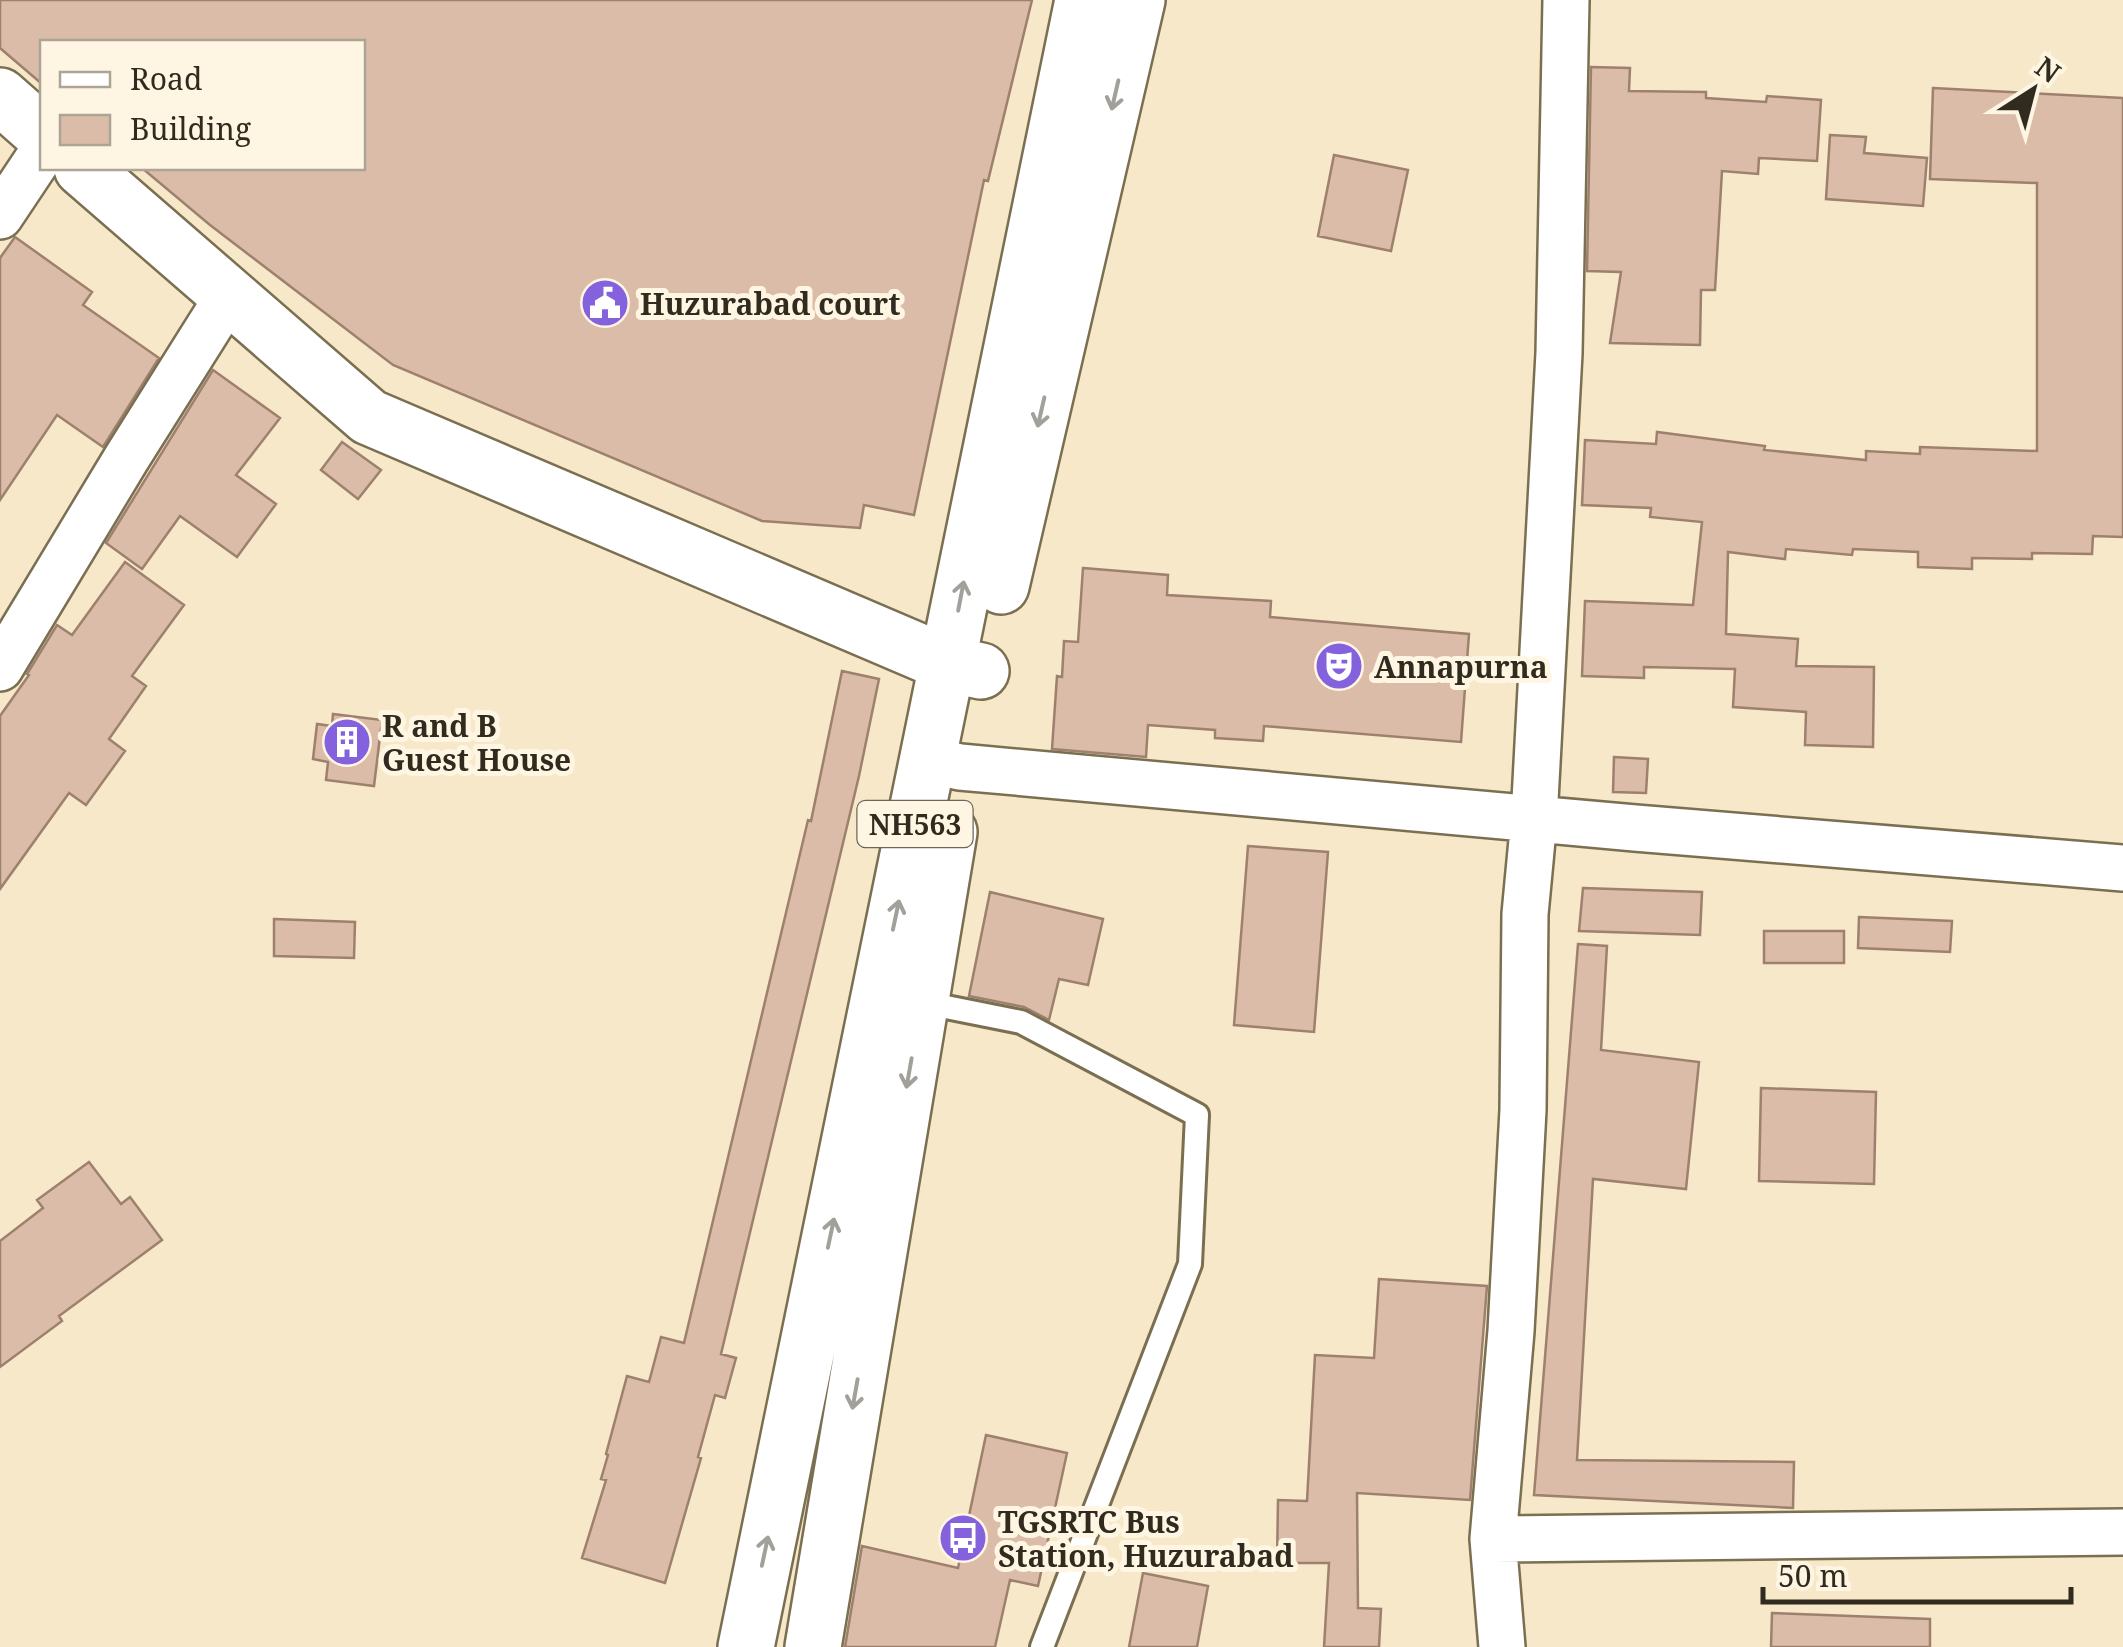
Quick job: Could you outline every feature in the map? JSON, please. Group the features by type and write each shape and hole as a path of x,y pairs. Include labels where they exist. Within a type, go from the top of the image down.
{"main road":[{"name":"NH563","path":"746,1647 964,667 1083,0"},
{"name":"NH563","path":"964,667 1136,0"},
{"path":"0,96 40,131"},
{"path":"84,170 369,417 964,667"},
{"name":"NH563","path":"812,1647 921,1002 944,764"}],"street":[{"path":"1502,1647 1493,1539 1524,1110 1525,914 1534,820 1559,353 1566,0"},
{"path":"0,216 40,156"},
{"path":"0,668 229,295"},
{"path":"944,764 1534,820 2123,868"},
{"path":"1493,1539 2123,1532"}],"lane":[{"path":"921,1002 1021,1022 1197,1115 1190,1264 1042,1647"}],"building":[{"name":"Huzurabad court","path":"0,0 1032,0 988,181 984,180 914,515 864,505 860,528 762,521 393,365 144,170 365,170 365,40 40,40 40,82 0,48"},
{"path":"1591,67 1630,68 1629,91 1706,92 1706,98 1766,102 1767,96 1821,100 1817,161 1759,158 1758,174 1722,171 1715,290 1701,290 1700,345 1610,343 1621,272 1587,271"},
{"path":"1933,88 2123,98 2123,537 2093,536 2092,554 1972,558 1972,569 1918,567 1918,552 1853,549 1852,555 1786,549 1785,559 1728,552 1726,634 1798,639 1796,666 1874,667 1873,747 1805,745 1806,712 1733,707 1735,669 1644,667 1644,678 1582,676 1585,601 1693,605 1702,522 1650,517 1651,508 1582,505 1585,440 1656,444 1657,432 1765,446 1764,450 1866,460 1866,451 1920,454 1920,447 2037,451 2037,183 1930,179"},
{"path":"1830,135 1866,137 1864,153 1927,158 1923,206 1826,199"},
{"path":"1334,155 1408,170 1391,251 1318,236"},
{"path":"15,237 92,292 83,305 159,358 103,447 57,415 0,500 0,258"},
{"path":"213,370 280,418 236,475 276,504 237,557 180,516 142,569 106,543"},
{"path":"342,442 381,470 358,499 321,470"},
{"path":"125,562 184,605 132,676 146,686 109,739 125,751 86,805 69,793 0,889 0,716 57,625 72,635"},
{"path":"1083,568 1168,575 1167,595 1271,601 1270,617 1469,634 1461,742 1264,726 1263,741 1215,738 1215,730 1148,725 1146,757 1052,749 1057,676 1062,677 1064,641 1078,642"},
{"path":"842,671 879,679 721,1354 736,1358 725,1398 715,1395 665,1583 582,1558 606,1480 601,1479 606,1454 627,1376 649,1382 661,1337 684,1343 808,820 811,821"},
{"name":"R and B Guest House","path":"333,714 382,720 374,786 326,780 328,762 313,759 317,724 332,726"},
{"path":"1614,757 1648,759 1646,793 1613,792"},
{"path":"1248,846 1328,852 1314,1032 1234,1025"},
{"path":"1583,888 1702,892 1700,935 1579,931"},
{"path":"990,892 1103,919 1088,985 1059,979 1049,1020 1024,1007 969,996"},
{"path":"1859,917 1952,921 1950,952 1858,948"},
{"path":"274,919 355,922 354,958 274,956"},
{"path":"1764,931 1844,931 1844,963 1764,963"},
{"path":"1578,944 1607,946 1601,1050 1699,1062 1686,1189 1593,1179 1577,1460 1794,1462 1793,1508 1534,1495"},
{"path":"1761,1088 1876,1092 1874,1184 1759,1181"},
{"path":"89,1162 121,1204 130,1197 162,1240 59,1316 62,1321 0,1367 0,1241 43,1208 37,1200"},
{"path":"1379,1279 1487,1286 1470,1500 1357,1493 1358,1608 1381,1609 1379,1647 1324,1647 1329,1563 1277,1563 1278,1500 1307,1501 1315,1355 1374,1358"},
{"path":"986,1435 1067,1453 1038,1586 1010,1580 995,1647 845,1647 862,1546 958,1568"},
{"path":"1143,1573 1208,1586 1197,1647 1129,1647"},
{"path":"1772,1613 1930,1619 1930,1647 1771,1647"}],"place":[{"name":"Huzurabad court","path":"605,303"},
{"name":"Annapurna","path":"1339,666"},
{"name":"R and B Guest House","path":"347,742"},
{"name":"TGSRTC Bus Station, Huzurabad","path":"963,1538"}]}
